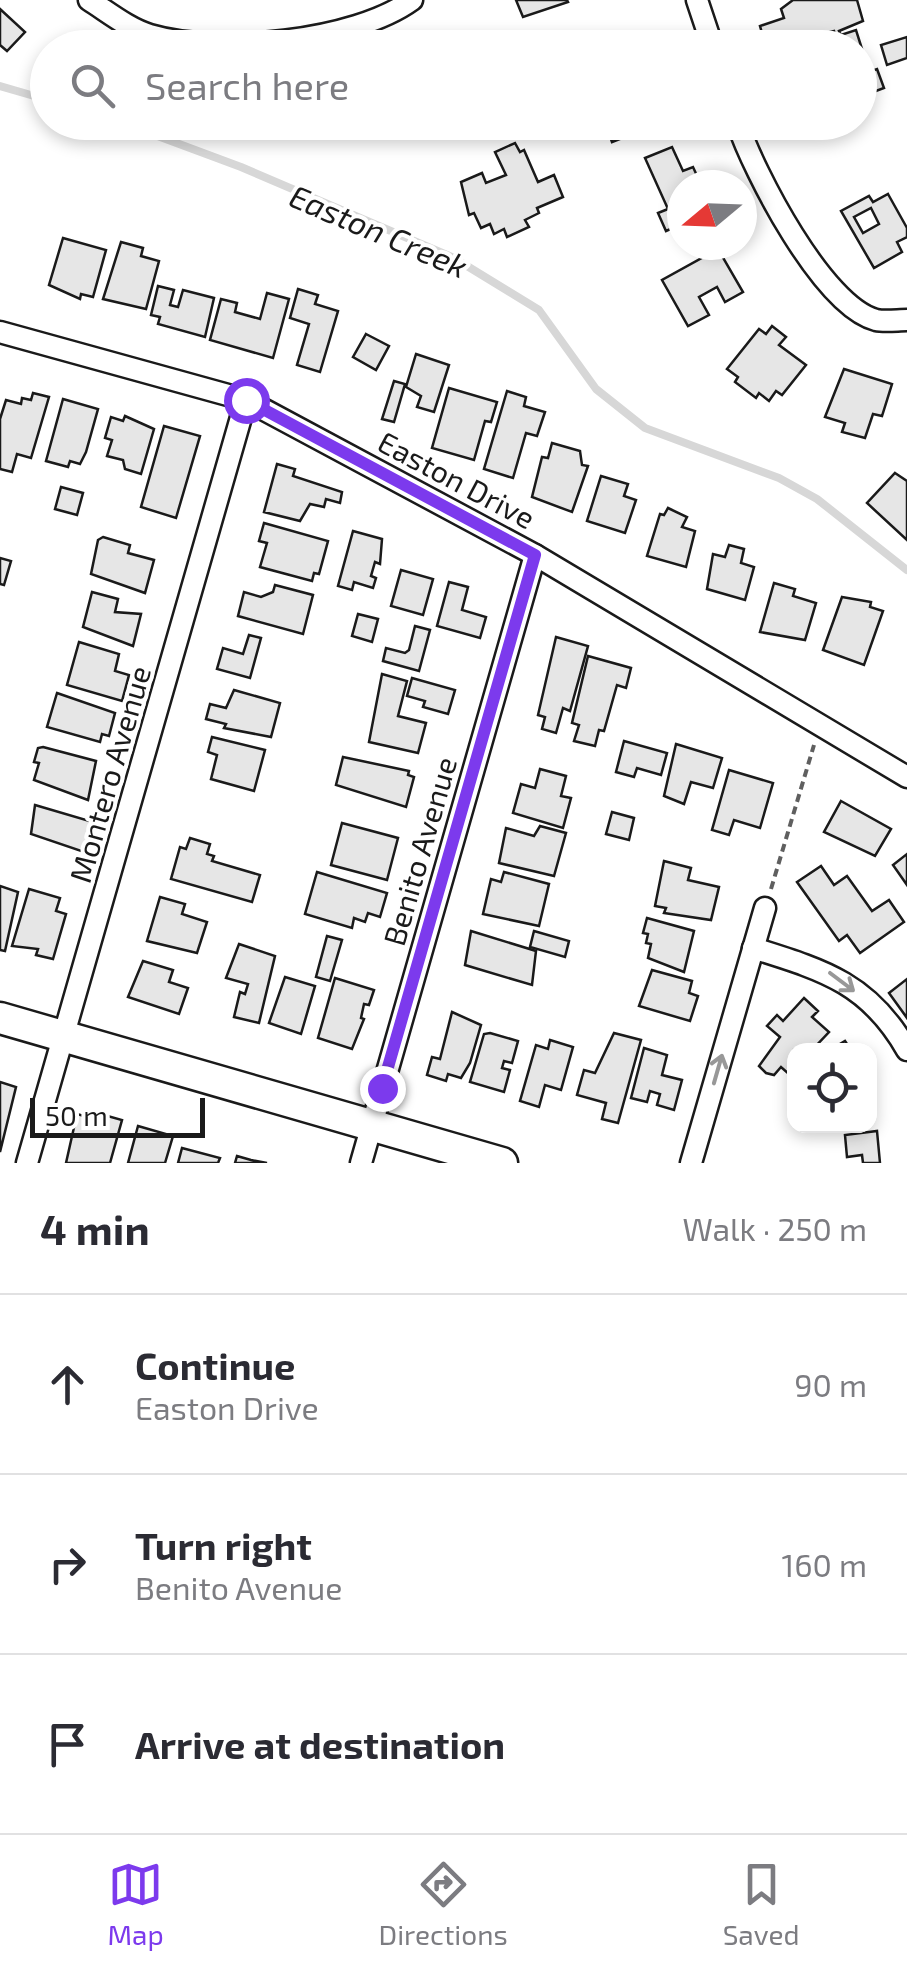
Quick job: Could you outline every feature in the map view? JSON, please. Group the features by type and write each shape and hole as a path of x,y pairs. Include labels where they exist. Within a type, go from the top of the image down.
{"main road":[{"path":"0,1018 502,1163"}],"street":[{"path":"89,0 138,30"},
{"path":"350,30 362,28 412,0"},
{"path":"697,0 707,30"},
{"path":"746,140 807,261 839,298 875,320 907,320"},
{"name":"Easton Drive","path":"0,332 246,400 535,555 907,777"},
{"name":"Montero Avenue","path":"27,1163 66,1038 246,400"},
{"name":"Benito Avenue","path":"361,1163 535,555"},
{"path":"691,1163 766,908"},
{"path":"754,948 830,972 884,1014 907,1050"}],"path":[{"path":"766,908 820,726"}],"building":[{"path":"516,0 567,0 568,2 523,17"},
{"path":"793,0 857,0 863,21 841,30 761,30 760,26 784,18 781,9"},
{"path":"0,9 25,32 7,51 0,45"},
{"path":"907,37 907,58 887,65 881,45"},
{"path":"877,69 884,88 877,91"},
{"path":"515,143 520,152 524,150 538,182 554,175 563,197 537,208 539,213 525,220 529,227 507,237 504,229 494,234 490,224 481,228 474,213 469,215 461,182 482,173 486,183 506,175 495,152"},
{"path":"672,147 683,170 667,170 667,207 645,158"},
{"path":"888,194 907,228 907,237 897,242 902,252 874,268 841,211 869,196 873,202","holes":["871,208 879,224 863,233 854,217"]},
{"path":"667,209 667,231 666,231 658,213"},
{"path":"63,238 106,250 93,297 81,294 80,299 49,285"},
{"path":"121,242 143,248 141,256 159,261 146,309 103,299"},
{"path":"698,260 724,260 743,292 725,302 717,287 699,297 709,315 688,326 662,280"},
{"path":"158,286 174,290 170,305 178,307 183,290 214,298 205,337 158,324 160,317 151,315"},
{"path":"298,289 318,295 315,304 338,311 320,372 297,365 309,324 290,318"},
{"path":"267,293 289,299 273,358 210,340 221,299 237,303 235,312 260,319"},
{"path":"772,326 786,337 779,345 806,365 782,395 776,391 769,401 759,393 756,398 735,382 738,377 727,369 759,329 766,334"},
{"path":"366,334 389,346 376,370 353,357"},
{"path":"416,354 449,365 434,412 417,407 421,396 406,387"},
{"path":"844,369 892,384 882,416 873,414 865,438 842,432 845,423 825,417"},
{"path":"394,381 405,384 394,422 382,419"},
{"path":"449,388 497,402 491,422 485,421 474,460 432,448"},
{"path":"507,391 526,397 524,406 545,412 537,436 526,433 513,478 484,469"},
{"path":"33,393 49,397 31,458 17,454 12,472 0,469 0,419 6,400 21,404 22,398 31,400"},
{"path":"63,399 98,409 80,464 70,461 68,467 46,461"},
{"path":"125,416 154,429 141,474 125,469 123,460 107,456 112,440 105,438 111,417 123,421"},
{"path":"164,426 200,436 176,518 141,507"},
{"path":"552,443 580,451 582,465 588,466 572,512 532,497 542,457 548,458"},
{"path":"277,464 295,469 293,476 342,492 340,503 326,499 324,507 310,504 300,521 264,512"},
{"path":"895,473 907,481 907,540 867,503"},
{"path":"601,476 628,484 624,496 636,500 625,533 587,521"},
{"path":"61,487 83,493 77,515 55,509"},
{"path":"668,508 687,517 682,527 695,531 686,567 647,556 660,514 664,515"},
{"path":"264,523 328,541 319,574 314,573 312,581 260,567 267,543 259,541"},
{"path":"353,531 382,539 380,564 375,562 371,576 376,578 373,588 354,582 352,590 338,586"},
{"path":"103,537 130,545 128,553 154,560 145,593 91,574 98,540"},
{"path":"729,545 744,549 741,563 754,567 745,600 707,589 713,554 725,557"},
{"path":"0,558 11,561 4,585 0,584"},
{"path":"401,570 433,579 423,615 391,606"},
{"path":"449,582 468,587 462,610 486,617 480,638 437,626"},
{"path":"774,583 795,589 793,596 816,603 805,640 760,632"},
{"path":"275,585 313,595 303,634 238,616 244,592 261,597 273,592"},
{"path":"92,592 118,599 115,612 141,614 133,646 83,627"},
{"path":"842,597 871,602 870,607 883,611 864,665 823,650"},
{"path":"358,614 378,619 372,642 352,636"},
{"path":"415,626 430,630 419,671 383,661 386,648 405,653 409,650"},
{"path":"249,635 261,638 250,678 217,669 223,648 243,654"},
{"path":"556,637 588,646 570,711 563,708 556,733 542,729 545,717 538,715"},
{"path":"79,642 119,654 115,671 129,675 122,701 67,685"},
{"path":"588,656 631,668 626,688 617,685 604,731 599,730 595,746 574,741 579,725 572,723"},
{"path":"382,674 407,681 398,716 426,723 418,753 369,742"},
{"path":"412,678 455,690 448,714 423,707 425,701 407,696"},
{"path":"234,690 280,703 271,737 224,728 226,724 206,719 210,704 226,708"},
{"path":"57,693 115,713 109,736 102,734 100,742 47,727"},
{"path":"212,737 265,750 254,791 211,779 217,755 208,752"},
{"path":"624,741 667,753 661,775 637,768 634,777 616,772"},
{"path":"676,744 722,758 713,788 691,782 684,804 664,796"},
{"path":"38,748 96,761 88,800 34,780 39,763 34,762"},
{"path":"343,757 409,771 408,775 414,777 406,807 336,785"},
{"path":"540,769 566,776 561,796 571,798 563,828 513,813 521,784 535,788"},
{"path":"729,770 773,783 760,828 734,820 729,835 712,830"},
{"path":"841,801 891,829 875,856 824,832"},
{"path":"35,805 93,822 84,852 31,834"},
{"path":"612,812 634,818 629,840 606,834"},
{"path":"342,823 398,838 387,880 331,865"},
{"path":"540,826 566,833 554,876 499,863 506,828 534,836"},
{"path":"190,838 210,844 207,854 214,856 212,861 260,875 252,902 171,879 180,847 186,849"},
{"path":"907,854 907,885 893,865"},
{"path":"664,861 691,868 688,880 719,887 711,920 664,913 666,908 655,906"},
{"path":"821,866 834,885 847,876 872,911 889,900 904,922 860,953 847,935 839,941 797,882"},
{"path":"317,872 387,893 380,917 368,913 365,922 354,918 352,928 305,914"},
{"path":"504,872 549,884 539,926 483,914 491,879 501,882"},
{"path":"0,886 18,892 5,951 0,950"},
{"path":"29,889 60,898 56,911 66,914 53,959 36,955 38,949 12,946"},
{"path":"160,897 185,904 182,914 207,922 197,953 147,941"},
{"path":"647,918 694,931 684,972 648,958 651,944 646,943 648,934 643,933"},
{"path":"471,931 536,951 532,985 465,965"},
{"path":"534,931 569,941 565,957 530,947"},
{"path":"327,936 342,940 330,981 316,977"},
{"path":"239,944 275,956 259,1023 234,1017 240,992 245,994 248,984 226,978"},
{"path":"143,961 173,970 169,982 188,988 179,1014 128,997"},
{"path":"652,970 692,981 689,993 698,996 690,1021 639,1006"},
{"path":"285,977 315,986 301,1034 269,1023"},
{"path":"335,978 374,990 369,1005 364,1004 364,1019 352,1049 318,1038"},
{"path":"907,979 907,1018 889,993"},
{"path":"804,998 818,1011 812,1017 829,1032 819,1043 787,1043 787,1072 781,1067 774,1075 759,1066 780,1037 767,1026 777,1015 783,1021"},
{"path":"452,1012 481,1025 470,1063 461,1078 448,1074 446,1081 427,1075 432,1057 440,1059"},
{"path":"614,1033 641,1040 618,1123 602,1119 606,1103 577,1095 584,1070 595,1073"},
{"path":"484,1034 518,1041 512,1063 504,1061 502,1068 510,1070 504,1092 470,1082"},
{"path":"550,1040 573,1047 561,1090 545,1085 539,1107 520,1101 536,1045 548,1049"},
{"path":"644,1048 667,1055 662,1075 682,1080 674,1110 657,1105 660,1094 650,1091 647,1102 631,1098"},
{"path":"0,1082 16,1087 0,1152"},
{"path":"97,1113 122,1120 110,1163 66,1163 77,1114 95,1119"},
{"path":"138,1126 173,1136 165,1163 128,1163"},
{"path":"877,1131 880,1163 863,1163 862,1155 847,1157 845,1135"},
{"path":"182,1148 220,1158 218,1163 178,1163"},
{"path":"237,1156 251,1160 267,1163 235,1163"}],"waterway":[{"name":"Easton Creek","path":"0,86 30,95"},
{"name":"Easton Creek","path":"168,140 454,258 539,310 596,389 645,428 779,478 817,499 907,570"}],"route":[{"path":"246,400 535,555 382,1088"}]}
